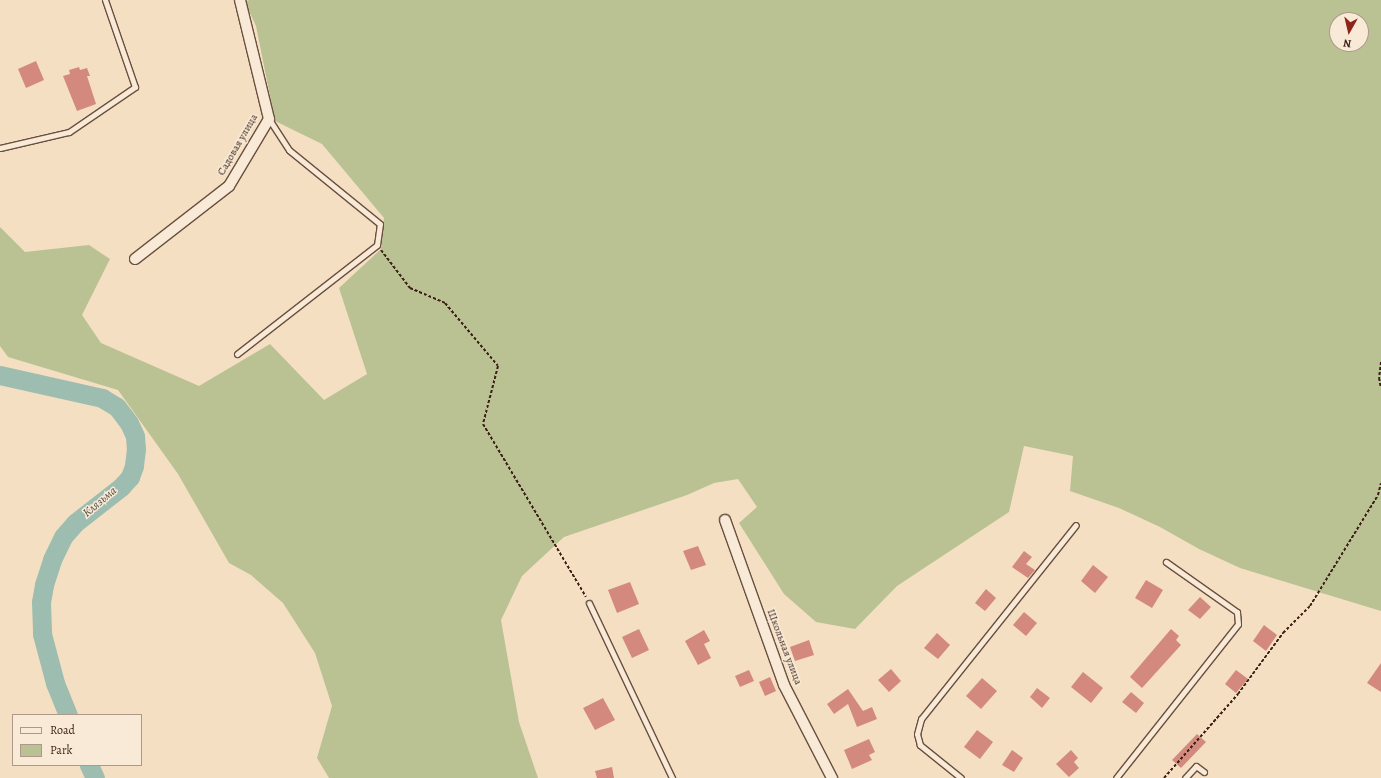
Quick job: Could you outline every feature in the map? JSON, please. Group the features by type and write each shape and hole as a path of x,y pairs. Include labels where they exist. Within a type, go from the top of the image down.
{"street":[{"name":"Садовая улица","path":"135,259 229,186 269,119 240,0"},
{"name":"Школьная улица","path":"725,520 784,685 832,778"}],"lane":[{"path":"0,148 69,132 135,87 105,0"},
{"path":"237,354 377,245 380,224 289,150 269,119"},
{"path":"961,778 920,745 917,734 921,719 1076,525"},
{"path":"1116,778 1238,624 1238,612 1166,562"},
{"path":"589,603 672,778"},
{"path":"1185,778 1196,766 1204,772"}],"path":[{"path":"377,245 410,288 445,303 498,366 483,424 589,603"},
{"path":"1381,362 1379,378 1381,388"},
{"path":"1164,778 1238,694 1283,633 1310,606 1378,495 1381,483"}],"green space":[{"path":"249,0 1381,0 1381,611 1240,568 1119,508 1070,491 1073,456 1024,446 1009,512 897,586 855,629 816,622 784,594 739,523 757,507 738,479 714,483 687,495 564,537 522,576 501,620 519,722 538,778 329,778 317,758 332,706 315,653 283,603 251,575 229,563 178,474 118,390 8,357 0,346 0,227 25,252 89,245 110,259 82,315 101,343 199,386 270,344 324,400 367,374 339,288 381,249 384,218 322,144 275,121 256,26 245,2"}],"building":[{"path":"36,61 44,80 26,88 18,69"},
{"path":"79,67 80,70 87,68 90,76 87,76 96,104 77,111 63,76 70,74 69,70"},
{"path":"698,546 706,565 691,570 683,551"},
{"path":"1024,551 1032,557 1026,564 1035,570 1028,578 1012,567"},
{"path":"1093,565 1108,577 1095,593 1081,581"},
{"path":"1146,580 1163,590 1152,608 1135,598"},
{"path":"630,582 639,604 617,613 608,590"},
{"path":"986,589 996,598 985,611 975,603"},
{"path":"1200,597 1211,607 1200,619 1188,610"},
{"path":"1024,612 1037,623 1026,636 1013,625"},
{"path":"1264,625 1277,635 1266,651 1253,641"},
{"path":"639,629 649,650 632,658 622,637"},
{"path":"1171,629 1179,636 1176,640 1181,645 1142,688 1130,677"},
{"path":"704,630 710,641 704,644 711,658 698,665 685,641"},
{"path":"937,633 950,645 938,659 924,648"},
{"path":"809,640 814,655 795,661 790,647"},
{"path":"1381,663 1381,692 1367,683"},
{"path":"891,669 901,681 889,692 878,680"},
{"path":"749,670 754,681 740,687 735,676"},
{"path":"1236,670 1248,679 1236,693 1225,684"},
{"path":"1083,672 1103,688 1091,703 1071,687"},
{"path":"770,677 776,691 765,696 759,682"},
{"path":"982,678 997,691 981,709 966,696"},
{"path":"1037,688 1050,698 1042,708 1030,697"},
{"path":"848,689 863,711 872,707 877,719 857,727 848,704 834,714 827,704"},
{"path":"1131,692 1144,703 1136,713 1122,702"},
{"path":"603,698 615,720 595,730 583,708"},
{"path":"977,730 993,742 980,759 964,747"},
{"path":"1197,734 1206,742 1181,768 1172,760"},
{"path":"869,739 875,752 869,755 872,760 852,769 844,750"},
{"path":"1012,750 1023,758 1014,772 1002,765"},
{"path":"1071,750 1078,758 1074,762 1079,768 1069,777 1056,764"},
{"path":"612,767 614,778 597,778 595,771"}],"waterway":[{"name":"Клязьма","path":"0,375 102,398 117,407 129,423 135,436 136,449 134,466 130,477 121,487 75,523 63,537 52,560 44,585 41,602 42,634 55,683 68,714"},
{"name":"Клязьма","path":"89,766 95,778"}]}
